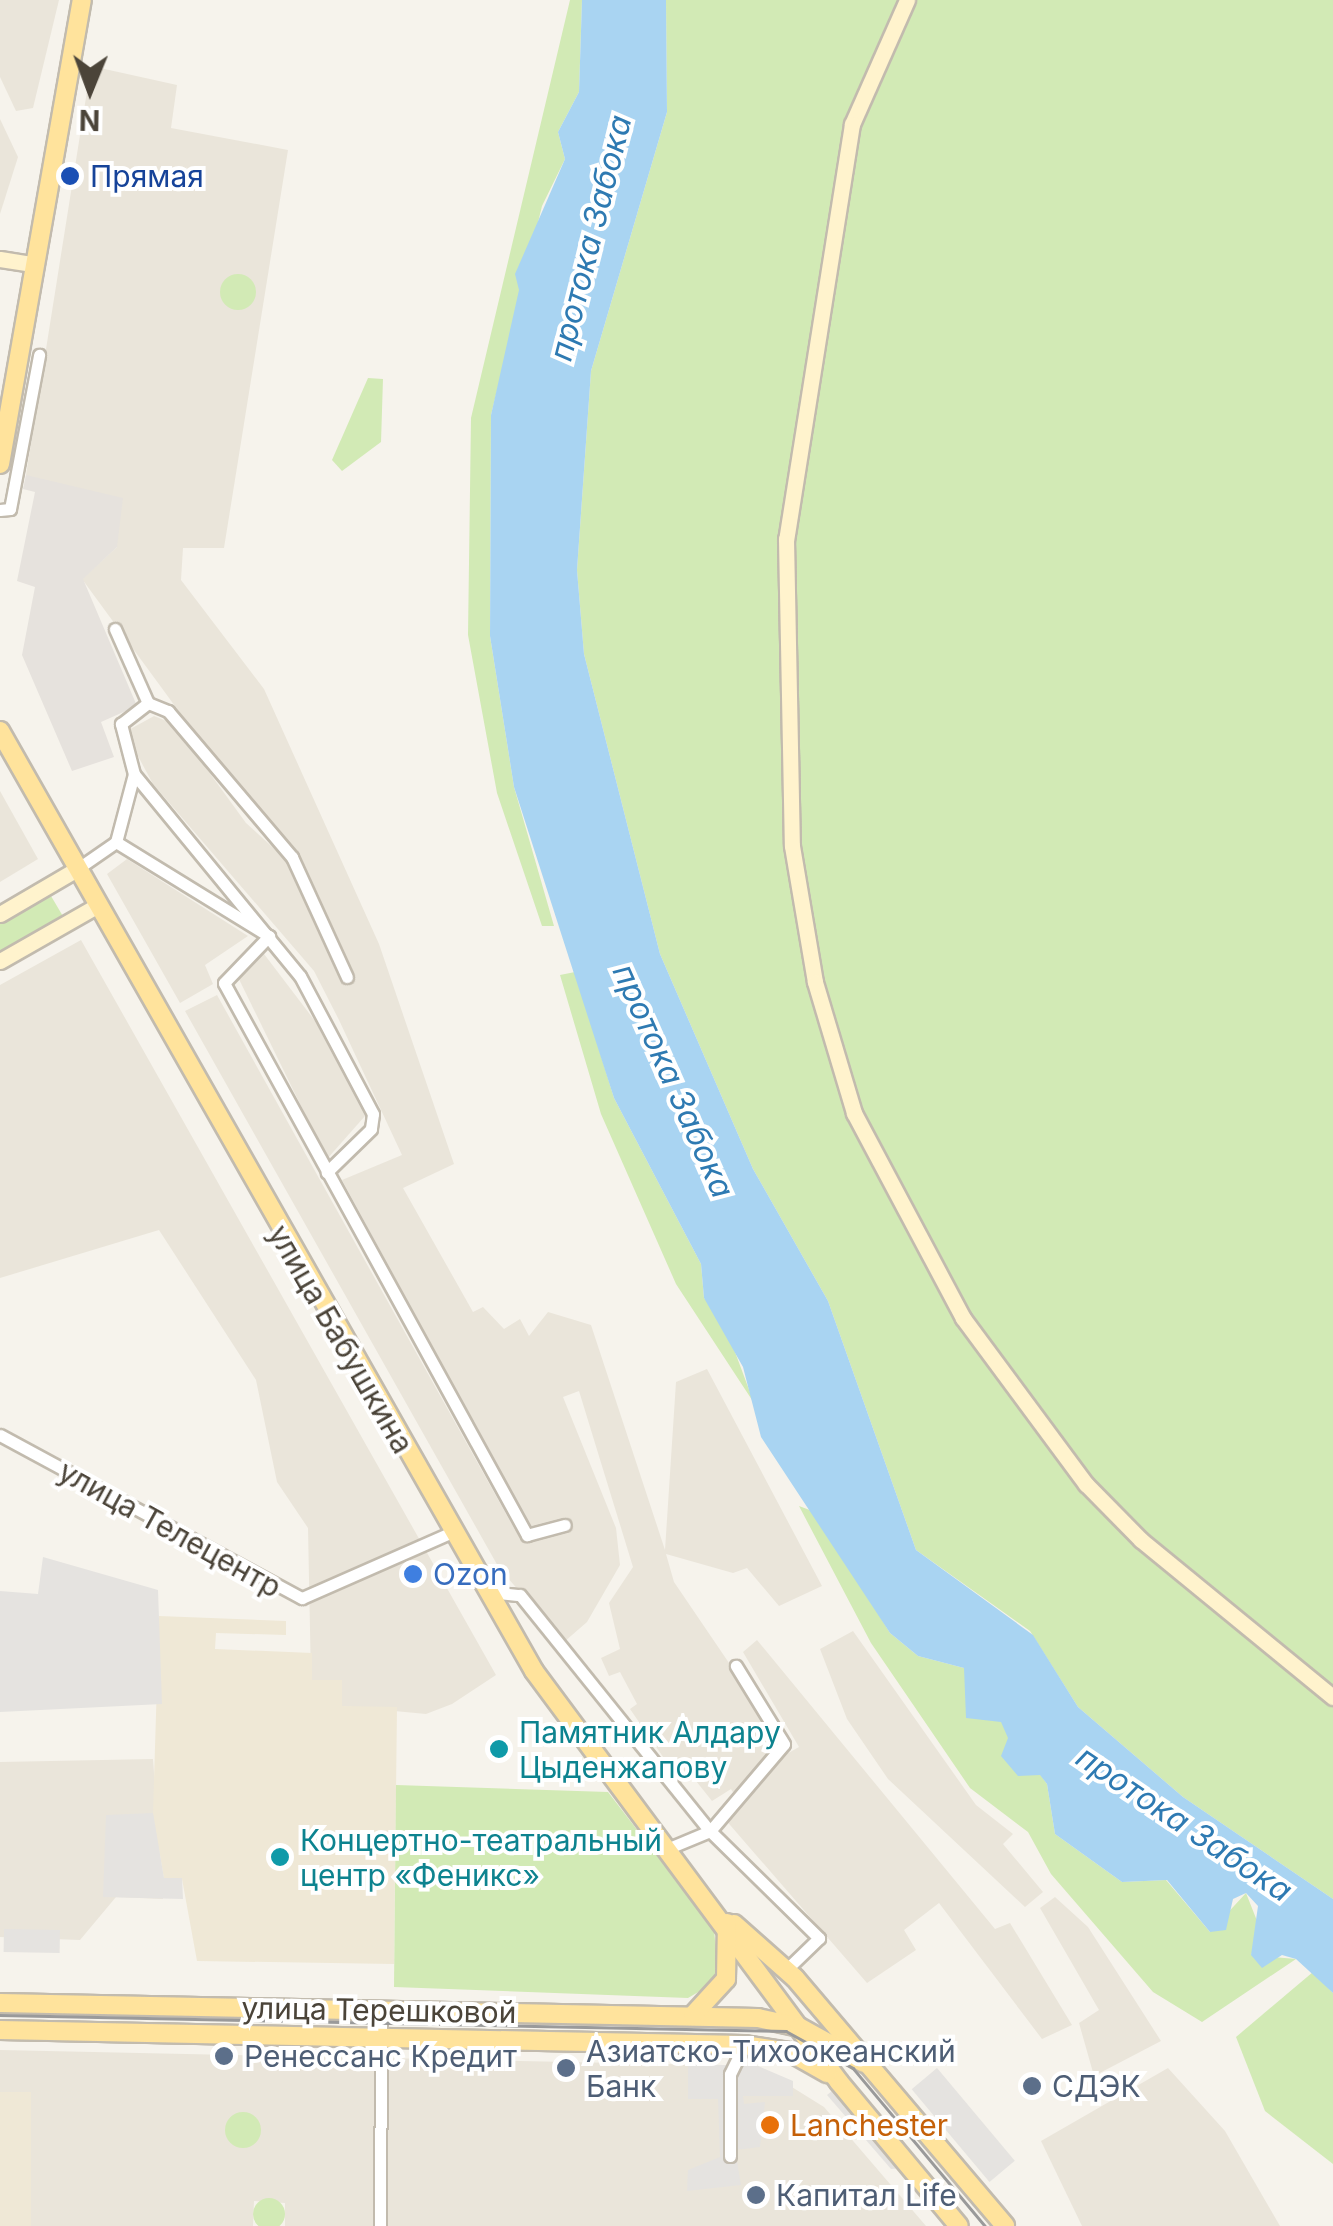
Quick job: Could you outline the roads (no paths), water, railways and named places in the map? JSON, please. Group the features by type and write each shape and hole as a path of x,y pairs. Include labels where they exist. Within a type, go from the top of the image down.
{"main road":[{"path":"0,464 82,0"},
{"name":"улица Бабушкина","path":"0,731 452,1532 555,1704 726,1918 798,2027 840,2082 959,2226"},
{"path":"693,2015 726,1979 726,1918"},
{"name":"улица Бабушкина","path":"726,1918 787,1969 1005,2226"},
{"path":"741,2045 787,1969"},
{"name":"улица Терешковой","path":"0,2003 693,2015 758,2018 798,2027"},
{"path":"798,2027 864,2063"},
{"name":"улица Терешковой","path":"0,2030 741,2045 799,2056 840,2082"}],"street":[{"path":"907,0 852,124 786,540 792,846 816,982 854,1113 962,1318 1086,1484 1140,1540 1333,1697"},
{"path":"0,259 33,264"},
{"path":"0,510 10,510 38,354"},
{"path":"115,629 148,703 168,710 292,857 346,977"},
{"path":"148,703 118,735 134,774 268,936 326,1019 374,1114 370,1129 327,1172"},
{"path":"0,914 116,842 134,774"},
{"path":"116,842 268,936"},
{"path":"0,961 98,905"},
{"path":"268,936 224,983 527,1535 565,1525"},
{"name":"улица Телецентр","path":"0,1436 302,1598 452,1532"},
{"path":"489,1592 520,1595 710,1830 819,1938 787,1969"},
{"path":"669,1848 710,1830 784,1744 736,1666"},
{"path":"380,2226 381,2010"},
{"path":"730,2156 730,2074 741,2045"}],"water":[{"name":"протока Забока","path":"582,0 666,0 667,112 591,371 577,570 584,654 660,954 753,1169 828,1301 916,1550 1033,1635 1078,1707 1183,1797 1333,1899 1333,1993 1296,1959 1282,1955 1262,1968 1251,1955 1258,1906 1246,1893 1233,1899 1226,1930 1210,1932 1167,1880 1122,1882 1055,1834 1047,1784 1040,1775 1018,1776 1001,1756 1008,1738 1001,1722 966,1718 964,1668 918,1656 890,1633 761,1437 743,1367 704,1298 701,1264 614,1098 514,787 490,636 491,415 519,290 515,274 565,159 558,132 579,92"}],"tram line":[{"path":"0,2015 786,2031 853,2068 985,2226"}],"place":[{"name":"Прямая","path":"70,176"},
{"name":"Ozon","path":"413,1574"},
{"name":"Памятник Алдару Цыденжапову","path":"499,1749"},
{"name":"Концертно-театральный центр «Феникс»","path":"280,1857"},
{"name":"Ренессанс Кредит","path":"224,2056"},
{"name":"Азиатско-Тихоокеанский Банк","path":"566,2068"},
{"name":"СДЭК","path":"1032,2086"},
{"name":"Lanchester","path":"770,2125"},
{"name":"Капитал Life","path":"756,2195"}]}
